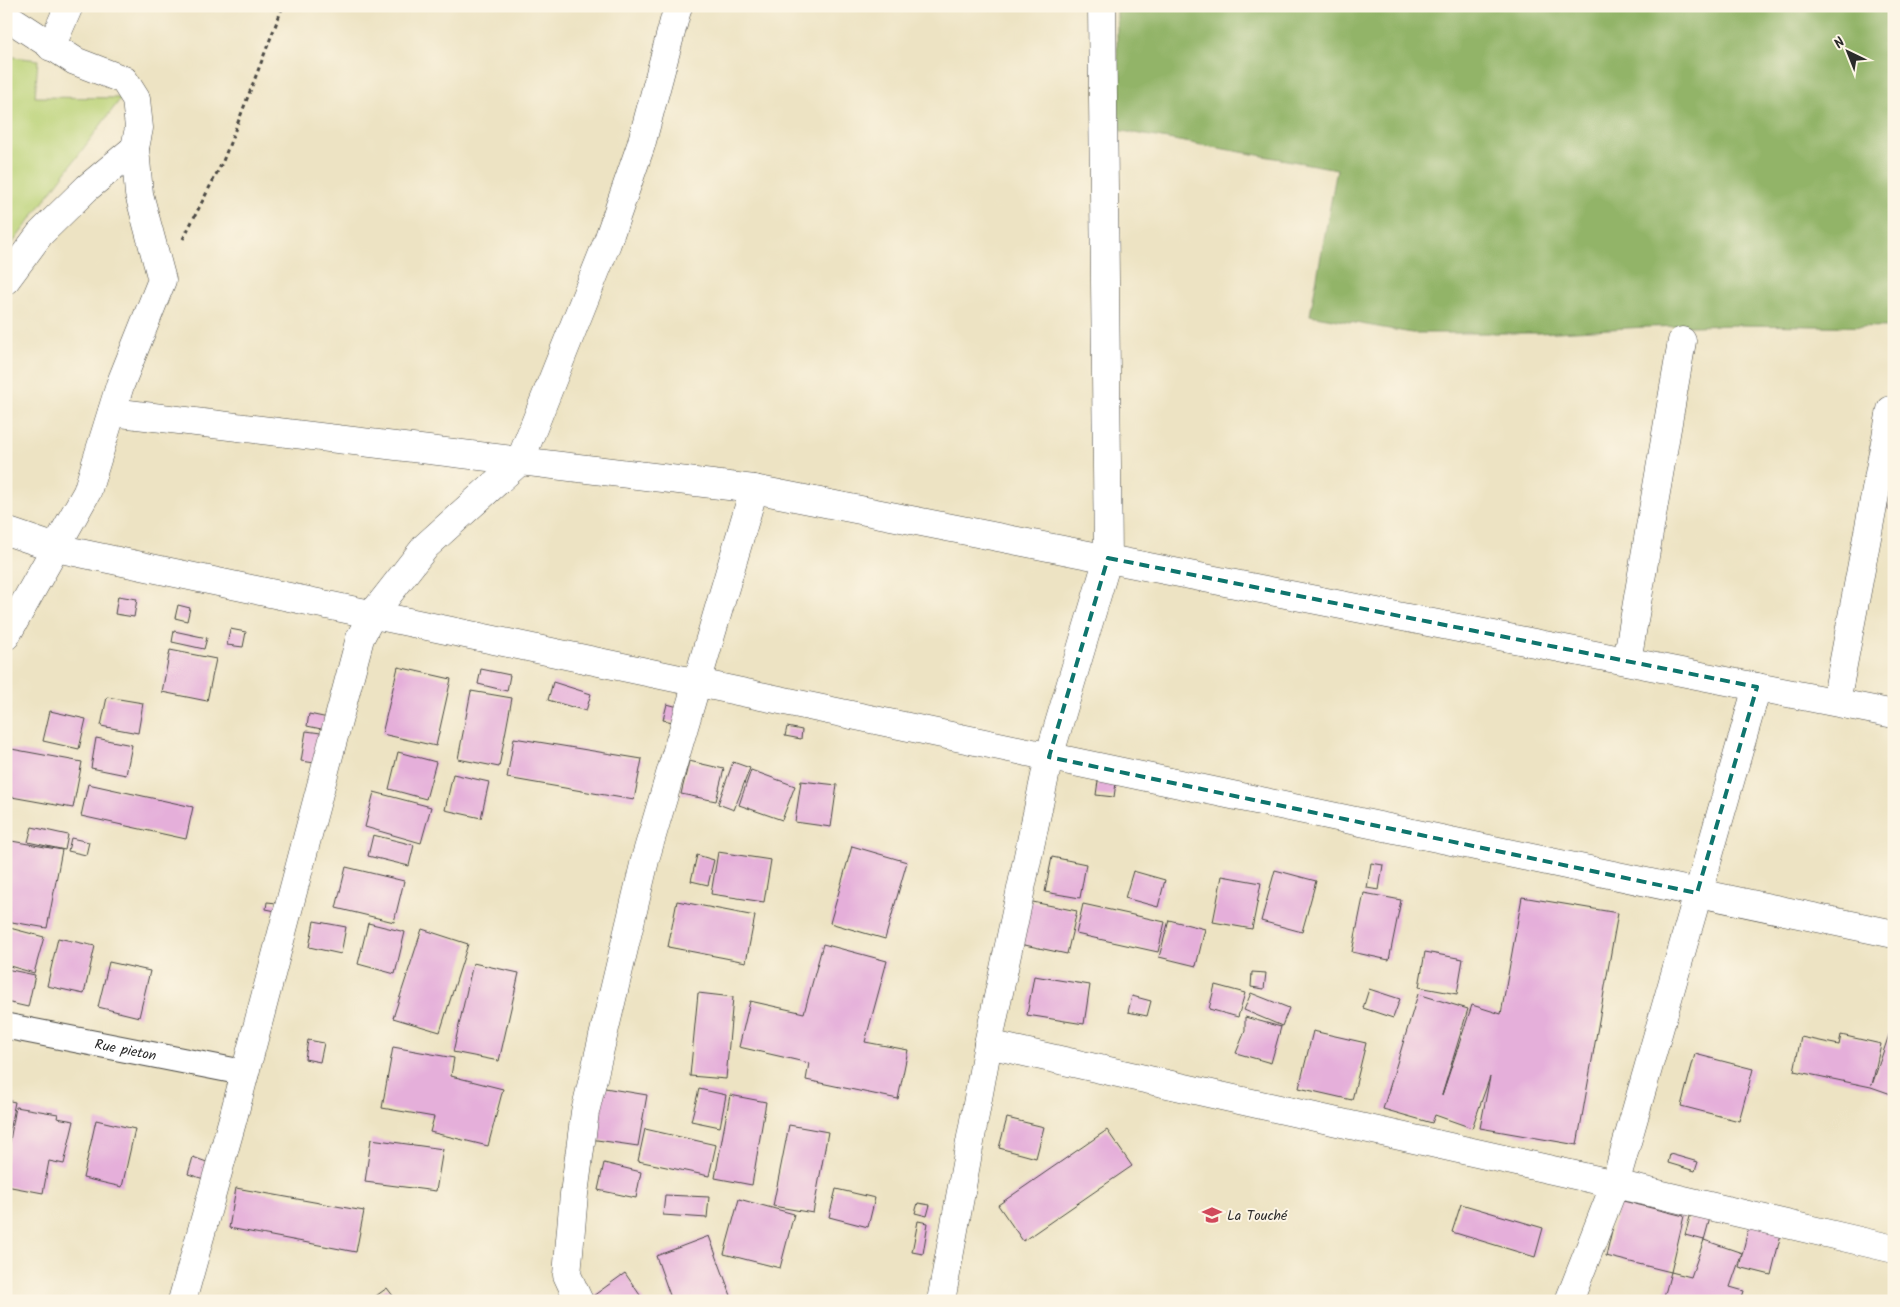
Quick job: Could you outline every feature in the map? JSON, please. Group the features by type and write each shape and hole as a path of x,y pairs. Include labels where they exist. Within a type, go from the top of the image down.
{"street":[{"path":"51,47 69,6"},
{"path":"182,1301 246,1073 360,638 372,615 426,546 520,461 610,234 641,145 678,6"},
{"path":"941,1301 988,1044 1049,757 1108,558 1102,6"},
{"path":"6,16 75,61 124,80 136,99 139,128 135,148 139,194 162,280 112,412 87,492 6,636"},
{"path":"6,280 40,234 88,188 135,148"},
{"path":"1627,661 1682,341"},
{"path":"1836,702 1891,410"},
{"path":"112,412 754,488 1894,714"},
{"path":"579,1301 567,1276 574,1194 585,1112 646,856 754,488"},
{"path":"6,531 56,548 1894,934"},
{"path":"1568,1301 1615,1184 1757,687"},
{"name":"Rue pieton","path":"6,1026 246,1073"},
{"path":"988,1044 1615,1184 1894,1249"}],"path":[{"path":"162,280 222,161 283,6"}],"highlighted area":[{"path":"1108,558 1757,687 1697,893 1049,757"}],"green space":[{"path":"1117,6 1894,6 1894,327 1738,325 1645,327 1539,333 1412,333 1310,315 1337,169 1117,130"},
{"path":"6,56 38,60 35,97 121,98 6,252"}],"building":[{"path":"1894,481 1894,511 1888,510"},
{"path":"118,596 137,599 134,617 115,614"},
{"path":"178,605 190,608 187,621 175,618"},
{"path":"230,629 246,632 243,647 227,645"},
{"path":"174,631 207,638 204,649 172,642"},
{"path":"170,650 216,659 207,701 162,692"},
{"path":"398,667 451,679 436,746 382,734"},
{"path":"481,669 510,675 507,691 478,684"},
{"path":"553,682 591,694 586,711 548,700"},
{"path":"471,691 512,698 499,767 458,759"},
{"path":"107,697 143,703 138,733 101,726"},
{"path":"667,704 682,708 678,723 663,720"},
{"path":"50,711 86,719 79,749 43,741"},
{"path":"309,714 333,719 331,731 307,726"},
{"path":"787,727 802,730 801,739 785,736"},
{"path":"306,731 321,733 315,763 301,761"},
{"path":"96,738 132,745 126,775 91,768"},
{"path":"514,738 642,759 634,800 507,778"},
{"path":"6,748 82,762 73,808 6,796"},
{"path":"398,752 436,762 426,799 389,789"},
{"path":"689,761 724,769 716,801 681,794"},
{"path":"733,762 750,768 734,810 718,804"},
{"path":"751,770 795,786 782,820 739,805"},
{"path":"453,774 489,782 481,818 445,810"},
{"path":"801,781 837,785 831,827 795,822"},
{"path":"1098,781 1116,783 1114,797 1096,795"},
{"path":"88,784 193,807 186,839 81,816"},
{"path":"374,792 431,807 421,843 365,827"},
{"path":"32,827 68,835 65,850 28,842"},
{"path":"373,835 414,845 409,866 368,856"},
{"path":"71,838 89,842 86,855 68,851"},
{"path":"6,840 62,850 47,928 6,921"},
{"path":"852,846 907,862 885,939 830,923"},
{"path":"718,852 771,860 764,902 711,894"},
{"path":"697,855 714,860 708,885 691,881"},
{"path":"1052,857 1086,864 1080,898 1045,892"},
{"path":"1371,863 1383,865 1379,890 1367,888"},
{"path":"346,867 404,881 394,922 336,908"},
{"path":"1275,870 1316,881 1302,932 1261,921"},
{"path":"1133,871 1165,880 1158,907 1125,898"},
{"path":"1222,876 1261,883 1252,929 1213,922"},
{"path":"1364,893 1401,900 1389,960 1352,952"},
{"path":"1522,897 1618,913 1577,1145 1480,1128 1490,1077 1472,1128 1435,1115 1432,1123 1383,1109 1418,994 1468,1009 1442,1095 1472,1005 1501,1014"},
{"path":"677,901 755,916 746,962 668,947"},
{"path":"1028,901 1077,911 1067,954 1020,944"},
{"path":"267,902 277,903 276,911 266,909"},
{"path":"1083,904 1165,922 1158,952 1076,934"},
{"path":"1169,920 1205,929 1196,966 1159,957"},
{"path":"314,921 346,927 341,954 309,947"},
{"path":"368,923 405,932 395,974 358,964"},
{"path":"6,927 44,937 34,973 6,965"},
{"path":"422,929 468,944 440,1032 393,1018"},
{"path":"58,938 95,946 84,994 47,986"},
{"path":"823,944 887,961 865,1042 908,1050 898,1099 806,1080 809,1063 739,1047 750,1001 804,1013"},
{"path":"1425,952 1463,959 1457,994 1419,987"},
{"path":"109,962 150,971 139,1017 98,1007"},
{"path":"473,963 519,973 499,1061 453,1052"},
{"path":"6,969 35,975 28,1007 6,1002"},
{"path":"1252,972 1266,973 1264,989 1251,987"},
{"path":"1034,976 1090,985 1084,1024 1027,1015"},
{"path":"1215,985 1245,993 1238,1017 1209,1009"},
{"path":"1369,989 1400,999 1393,1018 1363,1008"},
{"path":"698,993 733,997 726,1079 690,1076"},
{"path":"1251,993 1289,1008 1282,1026 1244,1010"},
{"path":"1132,996 1151,1001 1147,1016 1128,1012"},
{"path":"1245,1017 1281,1027 1271,1063 1236,1053 1245,1031"},
{"path":"1893,1023 1894,1095 1871,1087 1794,1071 1801,1037 1839,1045 1841,1035 1881,1044 1872,1085"},
{"path":"1313,1031 1366,1043 1352,1100 1299,1088"},
{"path":"308,1040 324,1043 320,1062 305,1059"},
{"path":"393,1047 454,1058 451,1076 503,1089 488,1146 430,1132 434,1117 382,1108"},
{"path":"1695,1054 1753,1069 1739,1121 1681,1106"},
{"path":"599,1087 647,1095 638,1146 590,1139"},
{"path":"699,1089 726,1095 720,1127 691,1121"},
{"path":"730,1095 766,1102 752,1185 715,1178"},
{"path":"6,1100 15,1102 7,1141 6,1141"},
{"path":"16,1107 58,1114 57,1118 74,1121 64,1164 49,1161 43,1193 6,1186 6,1163"},
{"path":"1007,1118 1044,1127 1036,1158 999,1148"},
{"path":"96,1120 135,1129 122,1187 83,1178"},
{"path":"789,1125 828,1132 813,1213 773,1206"},
{"path":"645,1129 716,1145 709,1176 638,1161"},
{"path":"1107,1130 1132,1166 1023,1241 998,1205"},
{"path":"371,1139 443,1149 436,1191 365,1182"},
{"path":"1670,1154 1698,1162 1695,1171 1668,1163"},
{"path":"193,1157 212,1164 207,1180 188,1174"},
{"path":"604,1163 641,1172 636,1198 598,1190"},
{"path":"236,1188 364,1211 356,1252 229,1228"},
{"path":"836,1189 875,1198 868,1227 829,1217"},
{"path":"665,1195 709,1197 707,1218 663,1215"},
{"path":"739,1199 794,1214 780,1268 724,1254"},
{"path":"1619,1200 1684,1216 1671,1272 1606,1256"},
{"path":"918,1203 930,1205 927,1216 915,1213"},
{"path":"1461,1204 1543,1228 1535,1257 1452,1232"},
{"path":"1691,1213 1710,1218 1704,1240 1685,1235"},
{"path":"918,1221 928,1223 923,1254 912,1252"},
{"path":"1750,1222 1782,1230 1771,1275 1739,1267"},
{"path":"709,1236 733,1301 672,1301 656,1256"},
{"path":"1704,1240 1742,1253 1730,1287 1744,1291 1741,1301 1663,1301 1671,1272 1691,1277"},
{"path":"625,1273 644,1301 586,1301"},
{"path":"387,1288 397,1301 369,1301"}],"place":[{"name":"La Touché","path":"1212,1215"}]}
